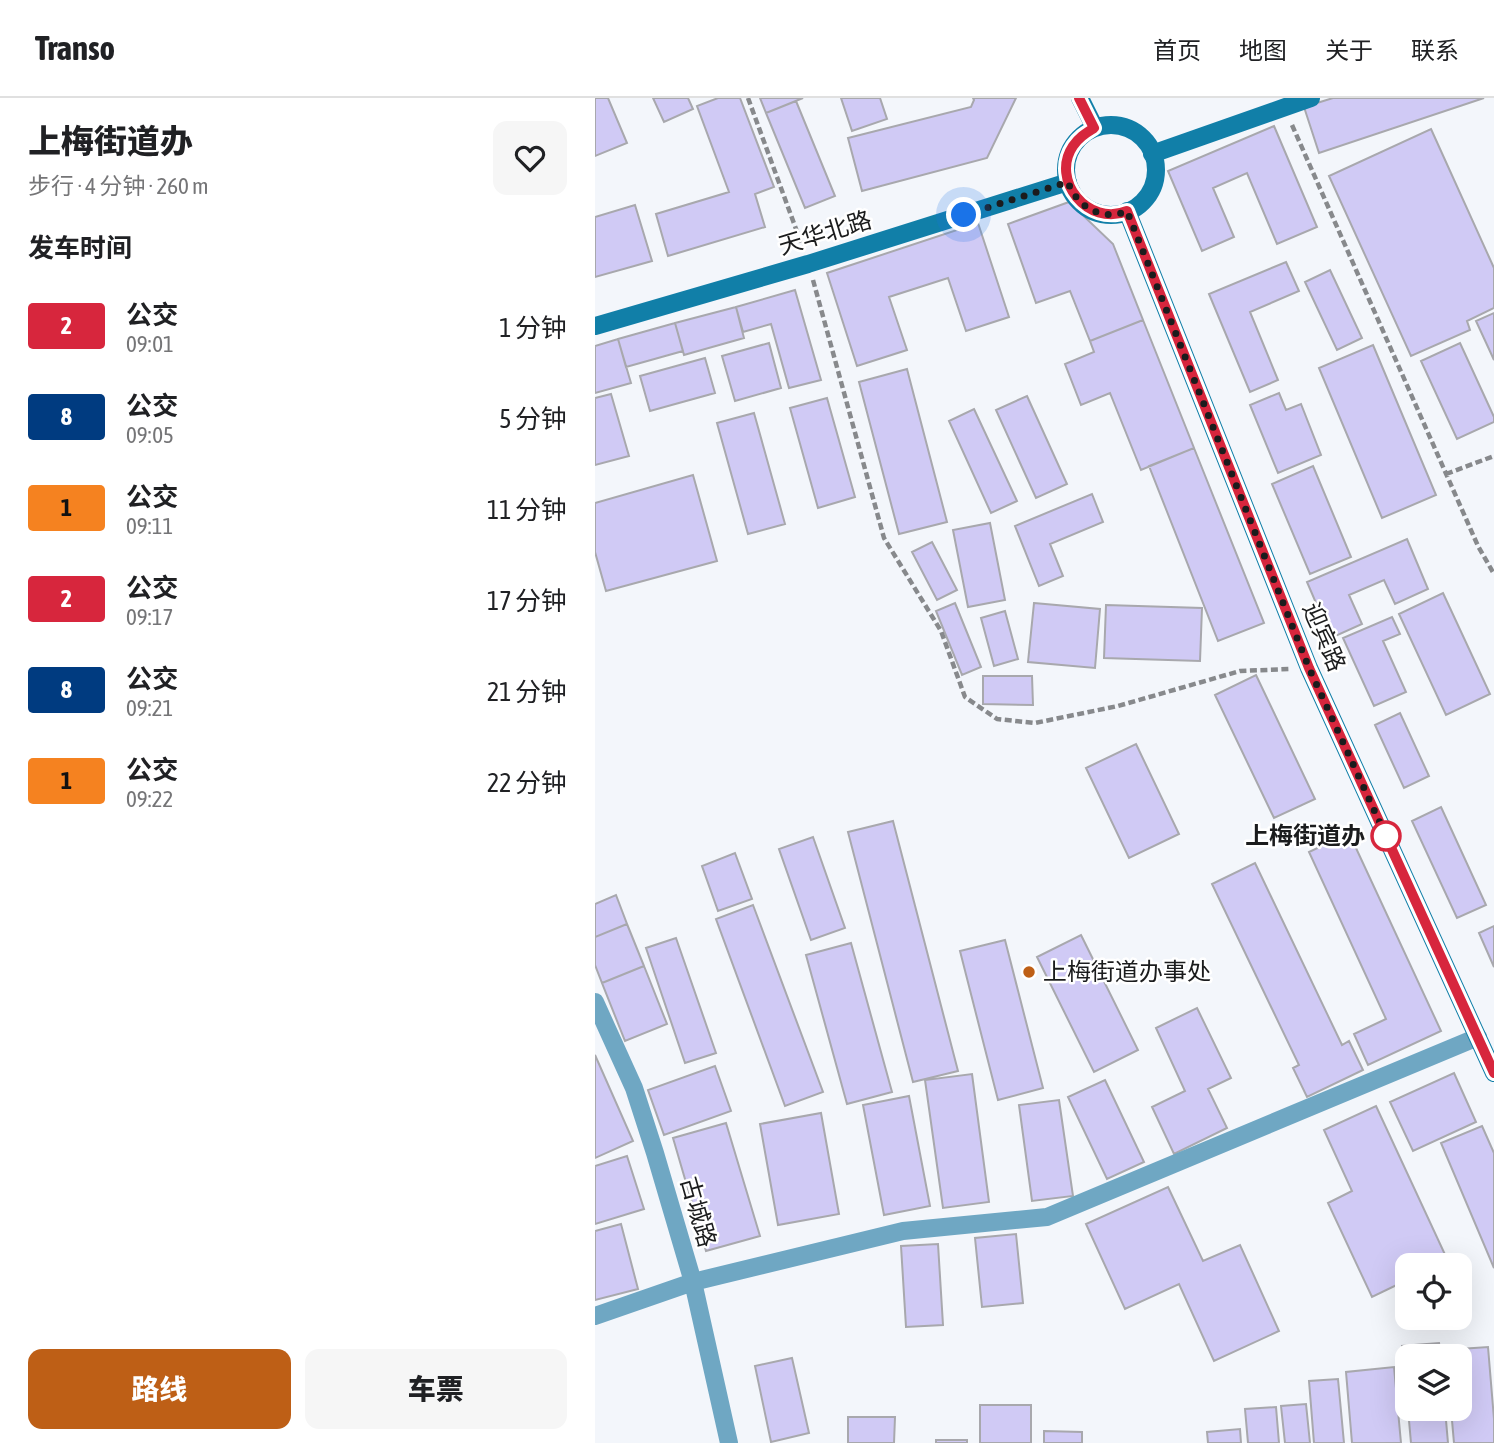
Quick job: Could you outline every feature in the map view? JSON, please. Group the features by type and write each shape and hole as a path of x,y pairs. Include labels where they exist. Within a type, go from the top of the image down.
{"street":[{"path":"1080,98 1094,128"},
{"path":"1152,154 1311,98"},
{"path":"1109,125 1124,127 1137,134 1152,154 1156,172 1152,187 1145,199 1133,209 1120,214 1105,215 1079,202 1066,176 1071,149 1082,135 1094,128 1109,125"},
{"name":"天华北路","path":"595,326 808,264 1068,182"},
{"name":"迎宾路","path":"1127,211 1309,668 1494,1073"},
{"name":"古城路","path":"595,1002 633,1088 656,1153 693,1282 729,1443"},
{"path":"595,1316 693,1282 903,1230 1047,1217 1478,1037"}],"path":[{"path":"748,98 808,264 884,538 941,632 965,697 997,719 1035,723 1118,706 1240,671 1309,668"},
{"path":"1285,107 1478,546 1494,574"},
{"path":"1446,474 1494,456"}],"building":[{"path":"595,98 608,98 627,143 595,156"},
{"path":"653,98 688,98 693,109 664,122"},
{"path":"718,98 740,98 774,187 755,194 765,227 668,256 656,214 729,192 697,106"},
{"path":"760,98 803,98 766,113"},
{"path":"841,98 880,98 887,119 852,131"},
{"path":"973,98 1016,98 987,158 862,191 848,138 971,107"},
{"path":"1333,98 1484,98 1319,153 1304,107"},
{"path":"796,101 835,196 805,208 766,113"},
{"path":"1274,126 1317,227 1277,244 1247,173 1213,188 1234,237 1202,251 1168,171"},
{"path":"1431,129 1494,268 1494,308 1467,321 1470,330 1411,356 1329,176"},
{"path":"1069,202 1113,244 1143,320 1090,341 1070,291 1036,303 1008,224"},
{"path":"635,205 652,261 595,277 595,217"},
{"path":"978,223 1009,317 966,331 948,278 889,297 907,350 857,366 827,273"},
{"path":"1286,262 1299,291 1250,312 1278,380 1250,392 1209,294"},
{"path":"1330,270 1362,338 1337,350 1305,282"},
{"path":"795,290 821,380 789,388 771,324 743,332 736,307"},
{"path":"736,307 744,338 684,355 675,323"},
{"path":"1494,313 1494,360 1476,321"},
{"path":"1143,320 1194,448 1141,470 1110,393 1081,405 1065,364 1094,352 1090,341"},
{"path":"675,323 683,351 626,367 618,339"},
{"path":"618,339 631,383 595,393 595,346"},
{"path":"769,343 781,388 735,401 722,356"},
{"path":"1460,343 1494,422 1457,439 1421,361"},
{"path":"1373,345 1436,495 1382,518 1319,368"},
{"path":"705,358 715,393 650,411 640,376"},
{"path":"907,369 947,522 899,534 859,382"},
{"path":"1279,393 1286,410 1301,404 1321,455 1278,473 1250,405"},
{"path":"611,394 629,456 595,465 595,398"},
{"path":"1027,396 1067,484 1036,498 996,410"},
{"path":"827,398 855,497 818,508 790,408"},
{"path":"974,409 1017,501 991,513 949,421"},
{"path":"754,413 785,524 748,534 717,423"},
{"path":"1194,448 1264,623 1218,641 1149,466"},
{"path":"1313,466 1351,557 1310,574 1272,484"},
{"path":"693,475 717,561 606,591 595,552 595,503"},
{"path":"1092,494 1103,522 1050,544 1063,576 1039,586 1015,526"},
{"path":"990,523 1005,600 968,607 953,530"},
{"path":"1407,539 1428,589 1395,604 1384,580 1349,595 1362,624 1331,638 1307,582"},
{"path":"932,542 957,590 937,600 912,552"},
{"path":"1443,593 1490,694 1446,715 1399,614"},
{"path":"955,603 981,667 962,675 936,611"},
{"path":"1034,603 1100,609 1095,668 1028,662"},
{"path":"1106,605 1202,608 1200,661 1104,658"},
{"path":"1005,611 1018,659 994,666 981,618"},
{"path":"1392,617 1400,634 1383,641 1406,692 1374,706 1343,638"},
{"path":"1256,675 1315,799 1274,818 1215,695"},
{"path":"983,676 1032,676 1033,705 983,704"},
{"path":"1400,713 1429,776 1404,788 1375,725"},
{"path":"1136,744 1179,834 1129,858 1086,768"},
{"path":"1441,807 1486,905 1457,918 1412,821"},
{"path":"893,821 958,1071 913,1082 848,832"},
{"path":"1349,833 1441,1031 1368,1065 1354,1034 1386,1019 1309,852"},
{"path":"813,837 845,928 811,940 779,849"},
{"path":"735,853 752,899 718,911 702,866"},
{"path":"1255,863 1342,1045 1349,1041 1363,1070 1307,1097 1293,1068 1299,1065 1212,884"},
{"path":"616,895 627,924 595,937 595,904"},
{"path":"753,905 823,1092 785,1106 716,919"},
{"path":"627,924 644,966 602,983 595,965 595,937"},
{"path":"1494,926 1494,967 1479,933"},
{"path":"1081,935 1138,1050 1094,1072 1037,957"},
{"path":"676,938 716,1053 685,1063 646,948"},
{"path":"1005,940 1043,1088 998,1100 960,951"},
{"path":"851,943 892,1092 847,1104 806,955"},
{"path":"644,966 667,1024 625,1041 602,983"},
{"path":"1197,1008 1231,1078 1208,1089 1227,1128 1174,1154 1152,1107 1185,1091 1156,1028"},
{"path":"595,1055 633,1141 595,1158"},
{"path":"715,1066 731,1111 664,1135 648,1090"},
{"path":"1454,1073 1476,1122 1413,1151 1390,1102"},
{"path":"972,1074 989,1202 943,1208 925,1080"},
{"path":"1105,1080 1144,1162 1107,1179 1068,1097"},
{"path":"909,1096 930,1206 884,1215 863,1105"},
{"path":"1059,1100 1073,1196 1032,1201 1019,1105"},
{"path":"1376,1106 1444,1253 1395,1253 1395,1286 1372,1297 1328,1203 1352,1191 1324,1130"},
{"path":"821,1113 839,1214 778,1225 760,1124"},
{"path":"726,1123 760,1236 706,1251 673,1138"},
{"path":"1482,1126 1494,1153 1494,1268 1441,1143"},
{"path":"627,1156 644,1209 595,1224 595,1166"},
{"path":"1168,1187 1203,1261 1240,1245 1279,1331 1214,1361 1179,1284 1125,1309 1086,1224"},
{"path":"621,1224 638,1289 595,1300 595,1231"},
{"path":"1016,1234 1023,1303 982,1307 975,1238"},
{"path":"938,1244 943,1325 906,1327 901,1246"},
{"path":"1488,1347 1494,1443 1454,1443 1452,1421 1472,1421 1472,1348"},
{"path":"792,1358 809,1433 771,1442 755,1366"},
{"path":"1394,1367 1395,1421 1399,1421 1401,1443 1352,1443 1346,1372"},
{"path":"1338,1379 1344,1443 1314,1443 1309,1381"},
{"path":"1306,1404 1310,1443 1285,1443 1281,1406"},
{"path":"980,1405 1031,1405 1031,1443 980,1443"},
{"path":"1276,1407 1279,1443 1248,1443 1245,1409"},
{"path":"848,1417 895,1417 894,1443 848,1443"},
{"path":"1409,1421 1446,1421 1448,1443 1411,1443"},
{"path":"1240,1429 1241,1443 1208,1443 1207,1432"},
{"path":"1044,1431 1082,1432 1082,1443 1044,1443"},
{"path":"936,1440 967,1440 967,1443 936,1443"}],"bus line":[{"name":"2","path":"1079,98 1094,128 1082,135 1071,149 1066,176 1071,190 1079,202 1091,210 1105,215 1127,211 1309,668 1494,1073"}],"place":[{"name":"上梅街道办","path":"1386,836"},
{"name":"上梅街道办事处","path":"1029,972"}],"route":[{"path":"964,215 1068,182 1079,202 1091,210 1105,215 1127,211 1309,668 1386,836"}]}
